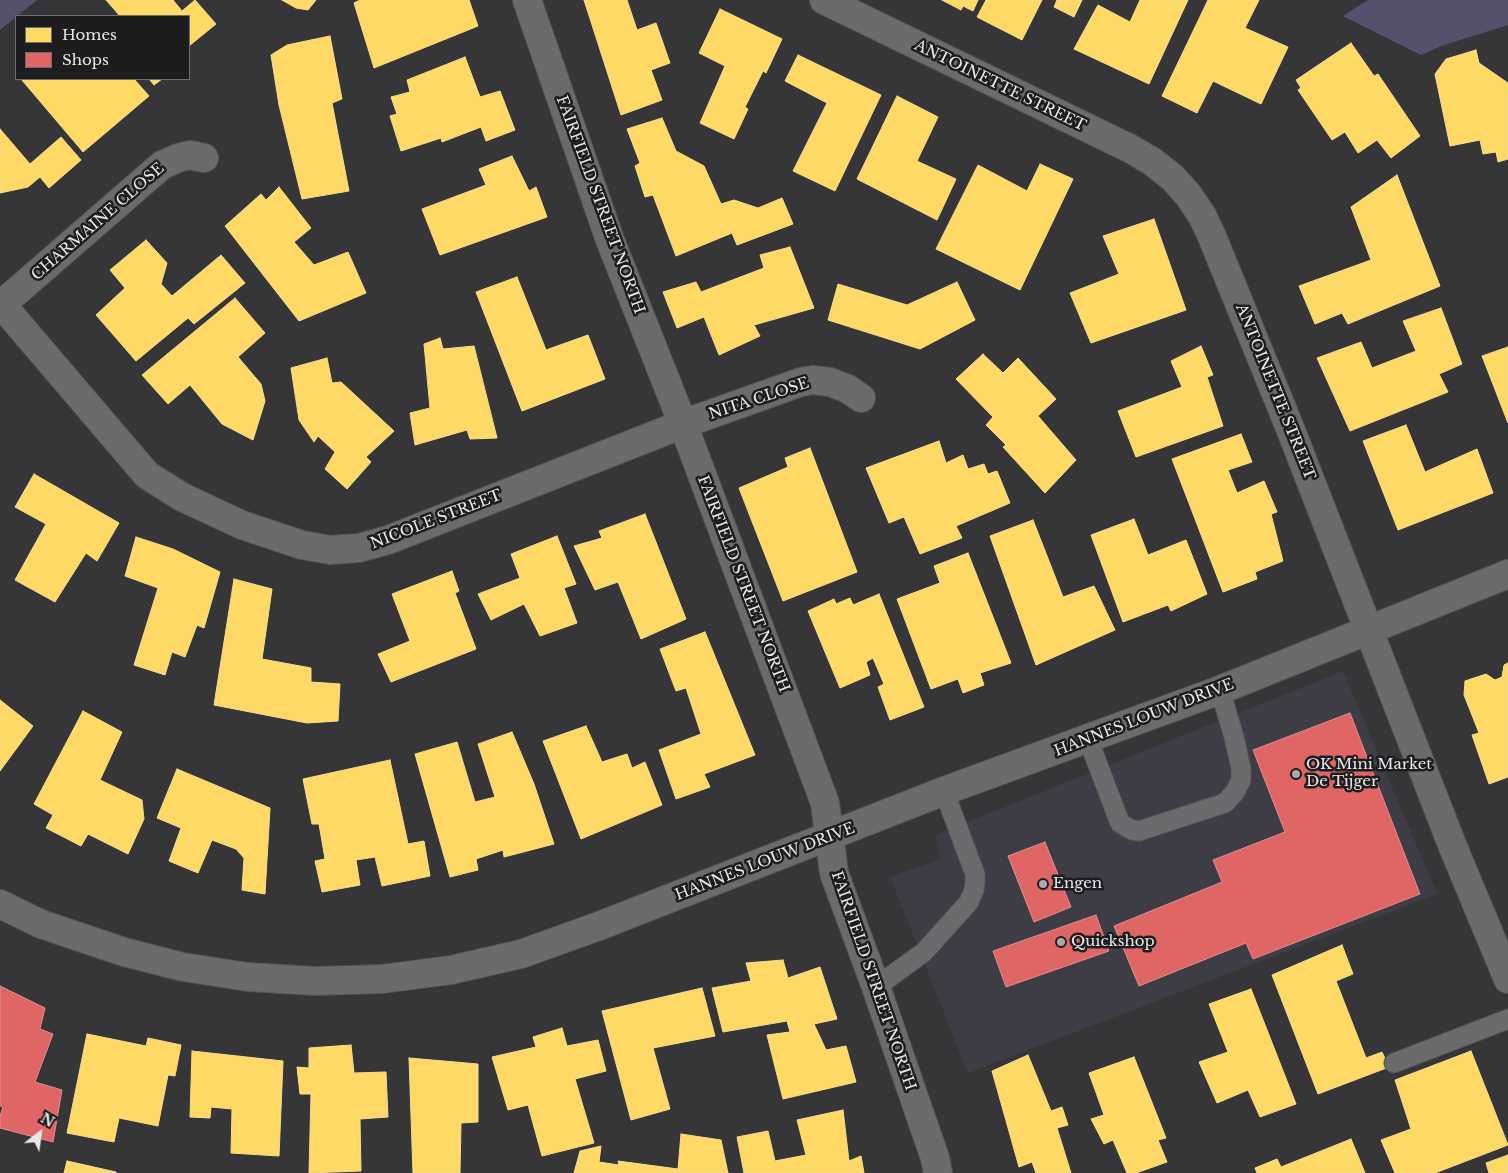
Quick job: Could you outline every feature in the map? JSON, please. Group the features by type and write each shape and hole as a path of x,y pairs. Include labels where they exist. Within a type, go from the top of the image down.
{"street":[{"name":"FAIRFIELD STREET NORTH","path":"527,0 610,240 683,424 825,803 834,873 876,987 935,1158 938,1173"},
{"name":"ANTOINETTE STREET","path":"824,0 1131,149 1153,162 1173,178 1203,216 1290,428 1453,847 1508,978"},
{"name":"CHARMAINE CLOSE","path":"1,306 162,165 190,155 204,158"},
{"name":"NICOLE STREET","path":"1,306 147,475 182,497 209,510 242,525 302,546 330,550 359,548 388,540 683,424"},
{"name":"NITA CLOSE","path":"683,424 801,382 813,380 830,382 848,389 861,398"},
{"name":"HANNES LOUW DRIVE","path":"0,904 41,924 124,952 183,967 248,977 316,981 382,979 451,970 521,954 616,920 944,791 1220,690 1508,574"}],"lane":[{"path":"1088,739 1120,823 1132,830 1138,831 1225,803 1235,792 1241,780 1241,768 1220,690"},
{"path":"876,987 924,952 969,902 974,890 974,874 944,791"},
{"path":"1394,1063 1508,1019"}],"shaded area":[{"path":"0,0 37,0 18,15 15,15 15,18 0,30"},
{"path":"1368,0 1508,0 1508,25 1444,45 1421,55 1343,16"},
{"path":"1343,671 1437,894 968,1073 890,877 941,859 935,835"}],"building: Homes":[{"path":"106,0 173,0 182,11 195,0 216,24 190,45 190,15 119,15"},
{"path":"282,0 316,0 308,10 296,8"},
{"path":"360,0 469,0 478,26 374,68 354,3"},
{"path":"584,0 627,0 637,30 656,23 670,63 651,70 662,100 621,115"},
{"path":"942,0 978,0 973,11 963,6 961,10"},
{"path":"986,0 1042,0 1022,40 977,17"},
{"path":"1057,0 1082,0 1074,17 1054,7"},
{"path":"1140,0 1188,0 1149,84 1074,49 1098,5 1130,22"},
{"path":"1208,0 1259,0 1245,28 1288,47 1261,104 1213,81 1197,113 1162,96"},
{"path":"720,9 782,39 766,73 763,71 745,107 748,109 734,139 700,123 725,66 699,53"},
{"path":"330,36 342,99 332,103 349,191 302,199 279,105 271,55 287,45"},
{"path":"1351,43 1374,76 1378,74 1420,136 1391,158 1377,140 1358,153 1345,132 1332,140 1298,90 1301,88 1296,80"},
{"path":"1476,50 1479,63 1508,83 1508,159 1498,162 1496,152 1483,154 1480,140 1450,146 1435,74 1446,59"},
{"path":"798,55 881,95 835,191 793,171 827,103 785,81"},
{"path":"465,57 480,97 500,91 515,130 486,141 481,127 442,142 441,138 401,151 390,116 397,114 391,97 410,92 407,80"},
{"path":"22,80 135,80 149,96 83,152"},
{"path":"150,80 161,80 154,85"},
{"path":"897,96 938,117 917,161 956,179 937,220 857,179"},
{"path":"662,118 676,151 704,166 721,204 734,200 758,208 782,198 793,224 737,245 732,233 676,256 653,195 645,197 635,166 640,163 627,129"},
{"path":"0,129 30,164 61,137 81,160 49,188 40,177 28,187 0,193"},
{"path":"512,156 529,191 536,187 547,217 440,255 422,209 486,185 479,169"},
{"path":"1040,164 1073,179 1020,290 936,249 978,165 1027,191"},
{"path":"1397,175 1440,286 1348,324 1342,313 1315,324 1299,286 1371,260 1351,207"},
{"path":"279,187 311,228 294,242 314,265 348,252 366,293 299,321 225,226 261,194 266,200"},
{"path":"1154,219 1186,310 1091,343 1070,293 1119,274 1103,236"},
{"path":"146,240 167,263 161,284 172,296 221,255 245,283 194,324 188,318 136,361 96,315 125,288 110,270"},
{"path":"790,247 814,308 754,325 760,336 719,355 704,317 677,328 663,292 696,282 701,292 764,268 760,255"},
{"path":"517,277 546,350 588,335 605,379 522,411 476,292"},
{"path":"957,282 975,320 920,349 828,320 838,284 907,305"},
{"path":"235,298 265,333 238,357 261,384 265,401 253,440 222,424 190,385 168,404 142,375"},
{"path":"1441,308 1462,364 1439,374 1448,392 1350,431 1317,358 1361,342 1372,368 1416,351 1403,321"},
{"path":"440,338 443,349 474,346 497,438 470,439 467,430 415,445 410,413 430,408 424,344"},
{"path":"1201,346 1213,375 1207,377 1223,426 1136,457 1118,411 1182,387 1171,361"},
{"path":"1508,347 1508,423 1482,356"},
{"path":"983,354 1003,373 1018,358 1056,399 1038,416 1076,460 1045,493 1003,447 1006,445 986,425 993,417 956,379"},
{"path":"327,358 332,383 341,382 394,431 366,457 371,462 347,489 325,469 335,452 318,436 314,442 299,420 291,368"},
{"path":"1406,425 1425,472 1477,449 1493,493 1398,530 1363,441"},
{"path":"1241,434 1252,462 1228,470 1237,493 1264,481 1277,512 1271,514 1283,561 1255,572 1257,579 1223,592 1172,459"},
{"path":"939,441 946,463 963,455 968,469 984,464 988,474 997,471 1010,503 956,526 962,538 920,554 904,517 889,523 866,468"},
{"path":"810,448 857,572 783,601 739,488 788,467 785,458"},
{"path":"34,474 119,523 97,561 86,553 55,602 15,580 46,524 15,507"},
{"path":"645,514 686,619 641,639 618,582 595,590 574,546 602,538 599,531"},
{"path":"1134,519 1148,555 1186,540 1207,594 1171,611 1168,605 1123,622 1091,535"},
{"path":"1033,520 1063,597 1094,586 1115,630 1036,665 990,536"},
{"path":"557,536 576,584 564,588 577,623 540,636 524,604 491,620 478,594 520,578 511,554"},
{"path":"136,537 173,549 220,572 204,628 197,625 185,657 172,652 165,675 134,665 158,588 125,576"},
{"path":"968,553 1011,663 980,673 984,685 963,693 958,679 931,689 897,599 940,583 934,566"},
{"path":"452,571 459,591 455,593 476,649 391,682 378,654 410,641 392,594"},
{"path":"234,579 272,589 262,659 311,668 311,682 340,684 338,721 307,723 214,705"},
{"path":"879,594 924,707 890,720 878,687 884,684 873,658 866,662 870,675 840,688 808,611 834,599 836,604 850,598 853,605"},
{"path":"705,632 755,755 704,774 710,787 676,799 659,750 701,734 686,688 676,691 660,649"},
{"path":"1508,663 1508,777 1489,784 1472,735 1479,733 1464,695 1465,681 1486,674 1495,680 1502,677 1504,665"},
{"path":"0,700 33,726 0,771"},
{"path":"83,711 122,732 100,780 142,800 144,819 128,854 88,834 81,846 46,828 53,815 34,804"},
{"path":"586,726 602,762 627,754 632,768 645,762 662,805 581,839 543,741"},
{"path":"512,732 534,784 554,844 504,857 503,850 476,859 478,870 450,877 415,754 457,742 475,802 495,797 478,744"},
{"path":"390,760 408,844 424,841 430,876 382,886 375,857 356,860 360,885 322,892 315,861 325,859 319,824 312,824 303,779"},
{"path":"177,769 270,808 265,894 242,890 244,858 236,849 212,840 198,873 169,861 181,828 157,818"},
{"path":"1342,945 1353,974 1336,981 1366,1058 1382,1052 1389,1067 1318,1094 1272,975"},
{"path":"783,960 788,978 820,967 837,1019 814,1024 826,1050 846,1046 856,1082 783,1099 767,1035 790,1032 787,1021 723,1032 712,988 751,981 746,963"},
{"path":"702,988 715,1036 653,1048 670,1109 631,1120 602,1011"},
{"path":"1251,989 1296,1104 1260,1117 1248,1090 1217,1103 1199,1062 1228,1052 1209,1004"},
{"path":"562,1028 567,1046 598,1040 606,1071 575,1079 594,1143 542,1156 528,1105 508,1110 492,1057 536,1047 533,1037"},
{"path":"87,1034 146,1046 148,1038 181,1045 175,1076 168,1075 158,1126 119,1118 114,1142 67,1133"},
{"path":"351,1045 354,1073 386,1072 388,1117 360,1119 361,1171 309,1173 311,1094 300,1094 297,1067 309,1068 309,1048"},
{"path":"192,1051 283,1061 279,1156 231,1153 232,1109 211,1107 210,1118 190,1117"},
{"path":"1471,1051 1508,1145 1435,1173 1395,1173 1381,1140 1411,1129 1395,1080"},
{"path":"1028,1055 1051,1111 1062,1107 1068,1125 1057,1128 1071,1173 1036,1173 1032,1162 1019,1167 992,1071"},
{"path":"1134,1057 1166,1138 1158,1140 1167,1162 1136,1173 1127,1173 1113,1140 1104,1144 1091,1119 1104,1115 1089,1073"},
{"path":"409,1058 478,1064 478,1122 461,1123 460,1173 413,1173"},
{"path":"843,1110 849,1161 861,1156 864,1173 744,1173 737,1137 768,1131 775,1161 806,1155 797,1120"},
{"path":"681,1134 721,1140 728,1173 574,1173 580,1151 601,1146 599,1162 619,1165 618,1161 678,1169"},
{"path":"1351,1139 1365,1173 1257,1173 1255,1168 1277,1159 1281,1167"},
{"path":"1508,1155 1508,1173 1489,1173 1486,1163"},
{"path":"67,1161 116,1172 116,1173 64,1173"}],"building: Shops":[{"path":"1350,713 1420,894 1253,959 1246,943 1139,986 1114,926 1222,882 1213,860 1285,832 1253,750"},
{"path":"1045,842 1071,907 1034,922 1008,856"},
{"path":"1096,915 1109,951 1006,987 993,951"},
{"path":"0,986 45,1008 40,1029 53,1034 35,1082 62,1090 53,1142 0,1128 0,1116 3,1107 0,1106"}],"place":[{"name":"OK Mini Market De Tijger","path":"1296,774"},
{"name":"Engen","path":"1043,884"},
{"name":"Quickshop","path":"1061,942"}]}
